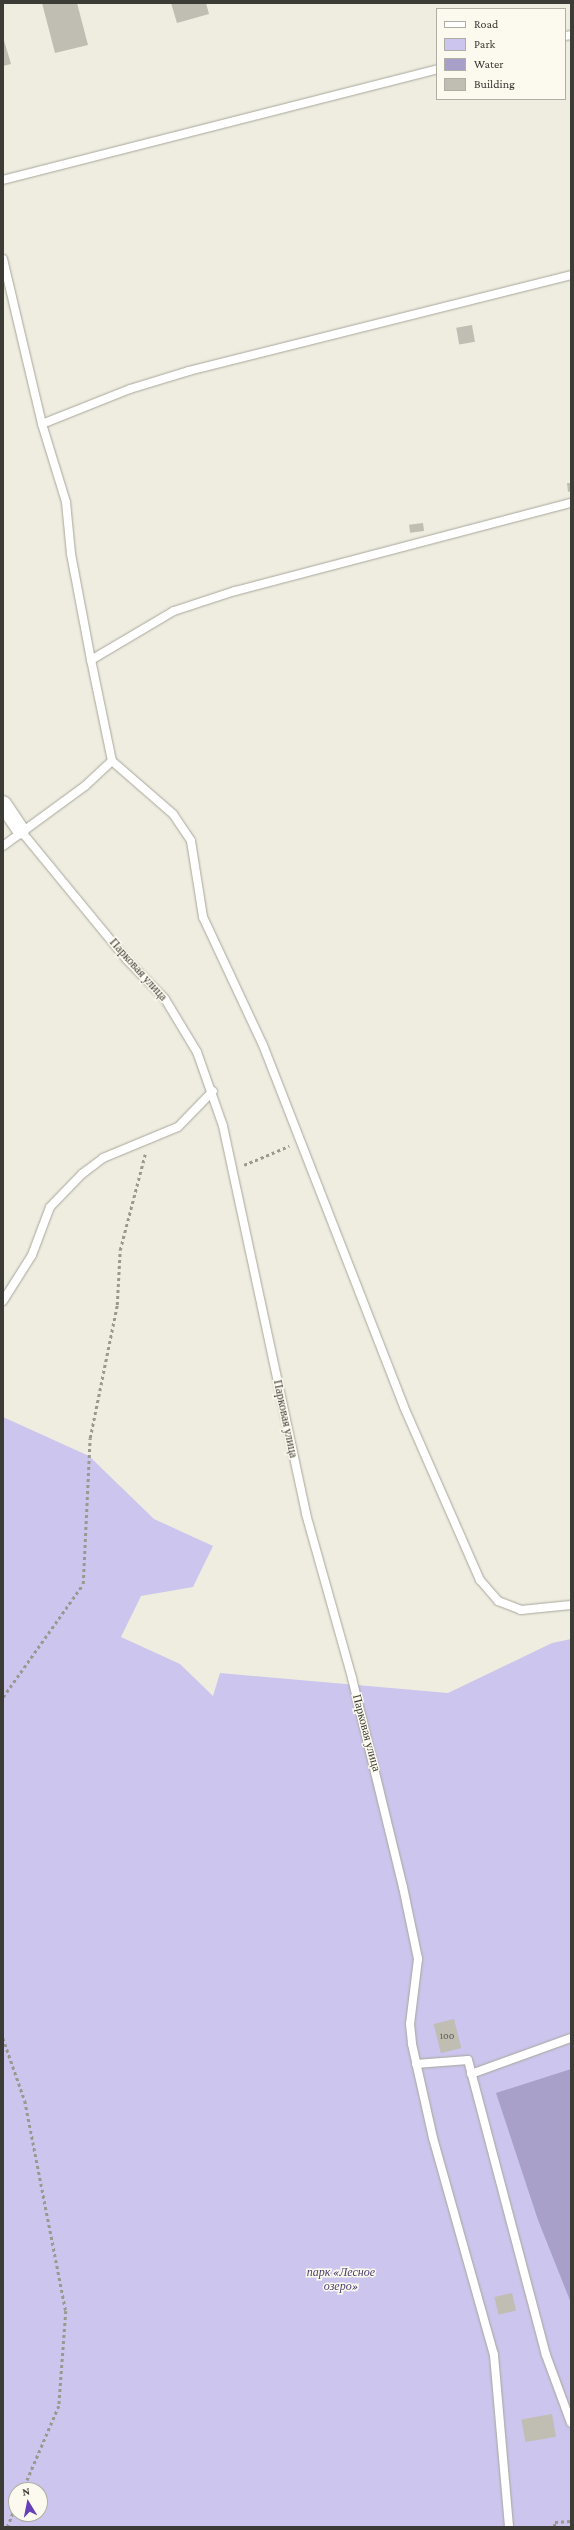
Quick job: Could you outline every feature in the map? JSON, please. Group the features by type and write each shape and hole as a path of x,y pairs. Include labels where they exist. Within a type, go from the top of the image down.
{"street":[{"path":"3,804 21,831"}],"lane":[{"path":"3,180 436,69"},
{"path":"3,259 42,424 66,502 71,554 112,761 173,814 191,841 203,917 302,1141 404,1407 480,1580 498,1601 521,1610 571,1605"},
{"path":"42,424 123,391 189,371 571,274"},
{"path":"91,660 174,611 235,591 571,503"},
{"path":"3,846 21,831 85,786 112,761"},
{"name":"Парковая улица","path":"21,831 127,960 165,999 197,1052 213,1091 232,1170 306,1514 354,1686 403,1886 418,1959 410,2024 416,2064 434,2146 494,2354 509,2527"},
{"path":"3,1301 32,1256 50,1207 103,1158 178,1127 213,1091"},
{"path":"471,2074 571,2038"},
{"path":"416,2064 468,2060 546,2355 571,2423"}],"path":[{"path":"3,1697 83,1584 90,1438 117,1305 120,1250 149,1140"},
{"path":"232,1170 302,1141"},
{"path":"3,2038 25,2101 66,2311 59,2406 26,2482"},
{"path":"554,2527 555,2522 571,2521"}],"green space":[{"name":"парк «Лесное озеро»","path":"3,1417 89,1456 154,1519 213,1546 193,1587 141,1596 121,1637 180,1664 213,1696 220,1673 448,1693 552,1643 571,1639 571,2527 3,2527"}],"water":[{"path":"571,2069 571,2303 538,2220 496,2093"}],"building":[{"path":"42,3 77,3 88,45 55,53"},
{"path":"171,3 206,3 209,14 177,23"},
{"path":"3,37 11,64 3,66"},
{"path":"472,325 475,342 459,345 456,328"},
{"path":"567,483 571,483 571,491 568,492"},
{"path":"423,523 424,531 410,533 409,525"},
{"path":"454,2019 461,2048 441,2053 434,2024"},
{"path":"512,2293 516,2311 499,2315 494,2297"},
{"path":"552,2414 556,2437 525,2442 521,2419"}]}
